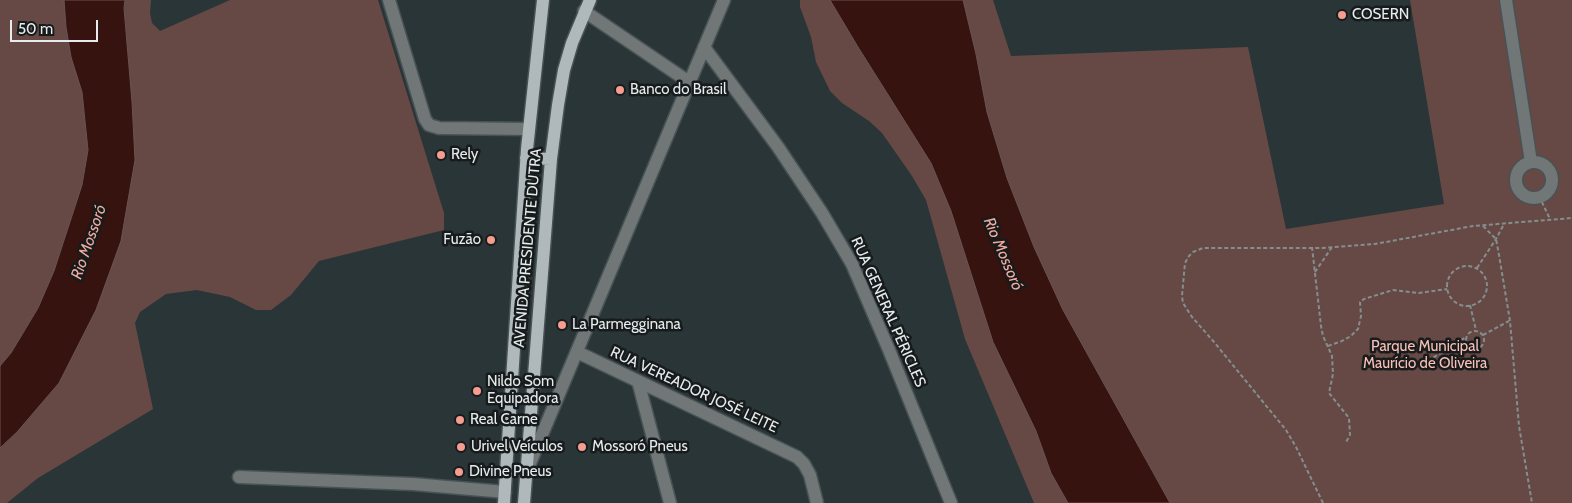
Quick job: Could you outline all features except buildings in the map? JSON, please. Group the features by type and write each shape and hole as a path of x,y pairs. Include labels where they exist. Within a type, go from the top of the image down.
{"main road":[{"name":"AVENIDA PRESIDENTE DUTRA","path":"504,498 528,129 543,0"},
{"name":"AVENIDA PRESIDENTE DUTRA","path":"524,503 551,160 564,70 587,5"},
{"path":"526,158 551,160"}],"street":[{"path":"390,0 425,120 429,125 439,128 528,129"},
{"path":"526,472 724,0"},
{"path":"1506,0 1531,162"},
{"path":"587,5 689,82"},
{"name":"RUA GENERAL PÉRICLES","path":"704,47 778,147 822,213 852,264 951,503"},
{"path":"1531,162 1544,165 1552,178 1549,190 1539,196 1527,196 1518,185 1518,172 1525,164 1531,162"},
{"name":"RUA VEREADOR JOSÉ LEITE","path":"577,352 797,457 804,464 810,475 818,503"},
{"path":"638,381 670,503"},
{"path":"239,477 413,484 504,498"}],"path":[{"path":"1539,196 1550,220"},
{"path":"1323,503 1293,440 1192,317 1183,303 1182,296 1186,263 1193,252 1203,248 1312,248 1381,243 1483,226 1572,218"},
{"path":"1477,268 1504,224"},
{"path":"1483,226 1496,239 1510,321 1519,426 1532,503"},
{"path":"1315,272 1332,247"},
{"path":"1312,248 1321,326 1323,336 1332,356 1333,374 1329,393 1349,418 1350,434 1346,442"},
{"path":"1466,265 1477,268 1486,279 1486,290 1481,300 1470,305 1456,303 1449,296 1447,278 1454,269 1466,265"},
{"path":"1328,346 1342,342 1358,329 1361,316 1360,302 1364,299 1393,290 1419,292 1447,289"},
{"path":"1470,305 1476,331"},
{"path":"1483,335 1510,321"},
{"path":"1428,361 1466,337 1471,331 1481,332 1484,342 1477,349 1469,346 1466,342 1466,337"}],"green space":[{"path":"0,0 64,0 71,57 82,92 88,150 82,185 54,271 38,308 11,353 0,366"},
{"path":"125,0 151,0 150,13 152,23 160,31 230,0 378,0 444,213 444,230 319,261 291,295 271,310 256,310 230,297 197,290 166,294 140,312 135,323 153,409 38,478 7,503 0,503 0,448 17,432 59,383 135,160"},
{"path":"800,0 830,0 931,163 951,211 993,342 1036,431 1051,473 1068,503 1034,503 965,339 926,200 882,133 869,121 842,103 830,91 816,62 811,37 800,7"},
{"name":"Parque Municipal Maurício de Oliveira","path":"963,0 993,0 1011,56 1248,47 1286,229 1444,204 1410,0 1572,0 1572,503 1170,503 1063,310 1034,247 1007,178 987,112"}],"water":[{"name":"Rio Mossoró","path":"64,0 125,0 135,160 121,241 96,310 59,383 17,432 0,448 0,366 11,353 38,308 54,271 82,185 88,150 82,92 71,57"},
{"name":"Rio Mossoró","path":"830,0 963,0 987,112 1007,178 1034,247 1063,310 1170,503 1068,503 1051,473 1036,431 993,342 951,211 931,163"}],"place":[{"name":"COSERN","path":"1342,15"},
{"name":"Banco do Brasil","path":"620,90"},
{"name":"Rely","path":"441,155"},
{"name":"Fuzão","path":"491,240"},
{"name":"La Parmegginana","path":"562,325"},
{"name":"Nildo Som Equipadora","path":"477,391"},
{"name":"Real Carne","path":"460,420"},
{"name":"Urivel Veículos","path":"461,447"},
{"name":"Mossoró Pneus","path":"582,447"},
{"name":"Divine Pneus","path":"459,472"}]}
